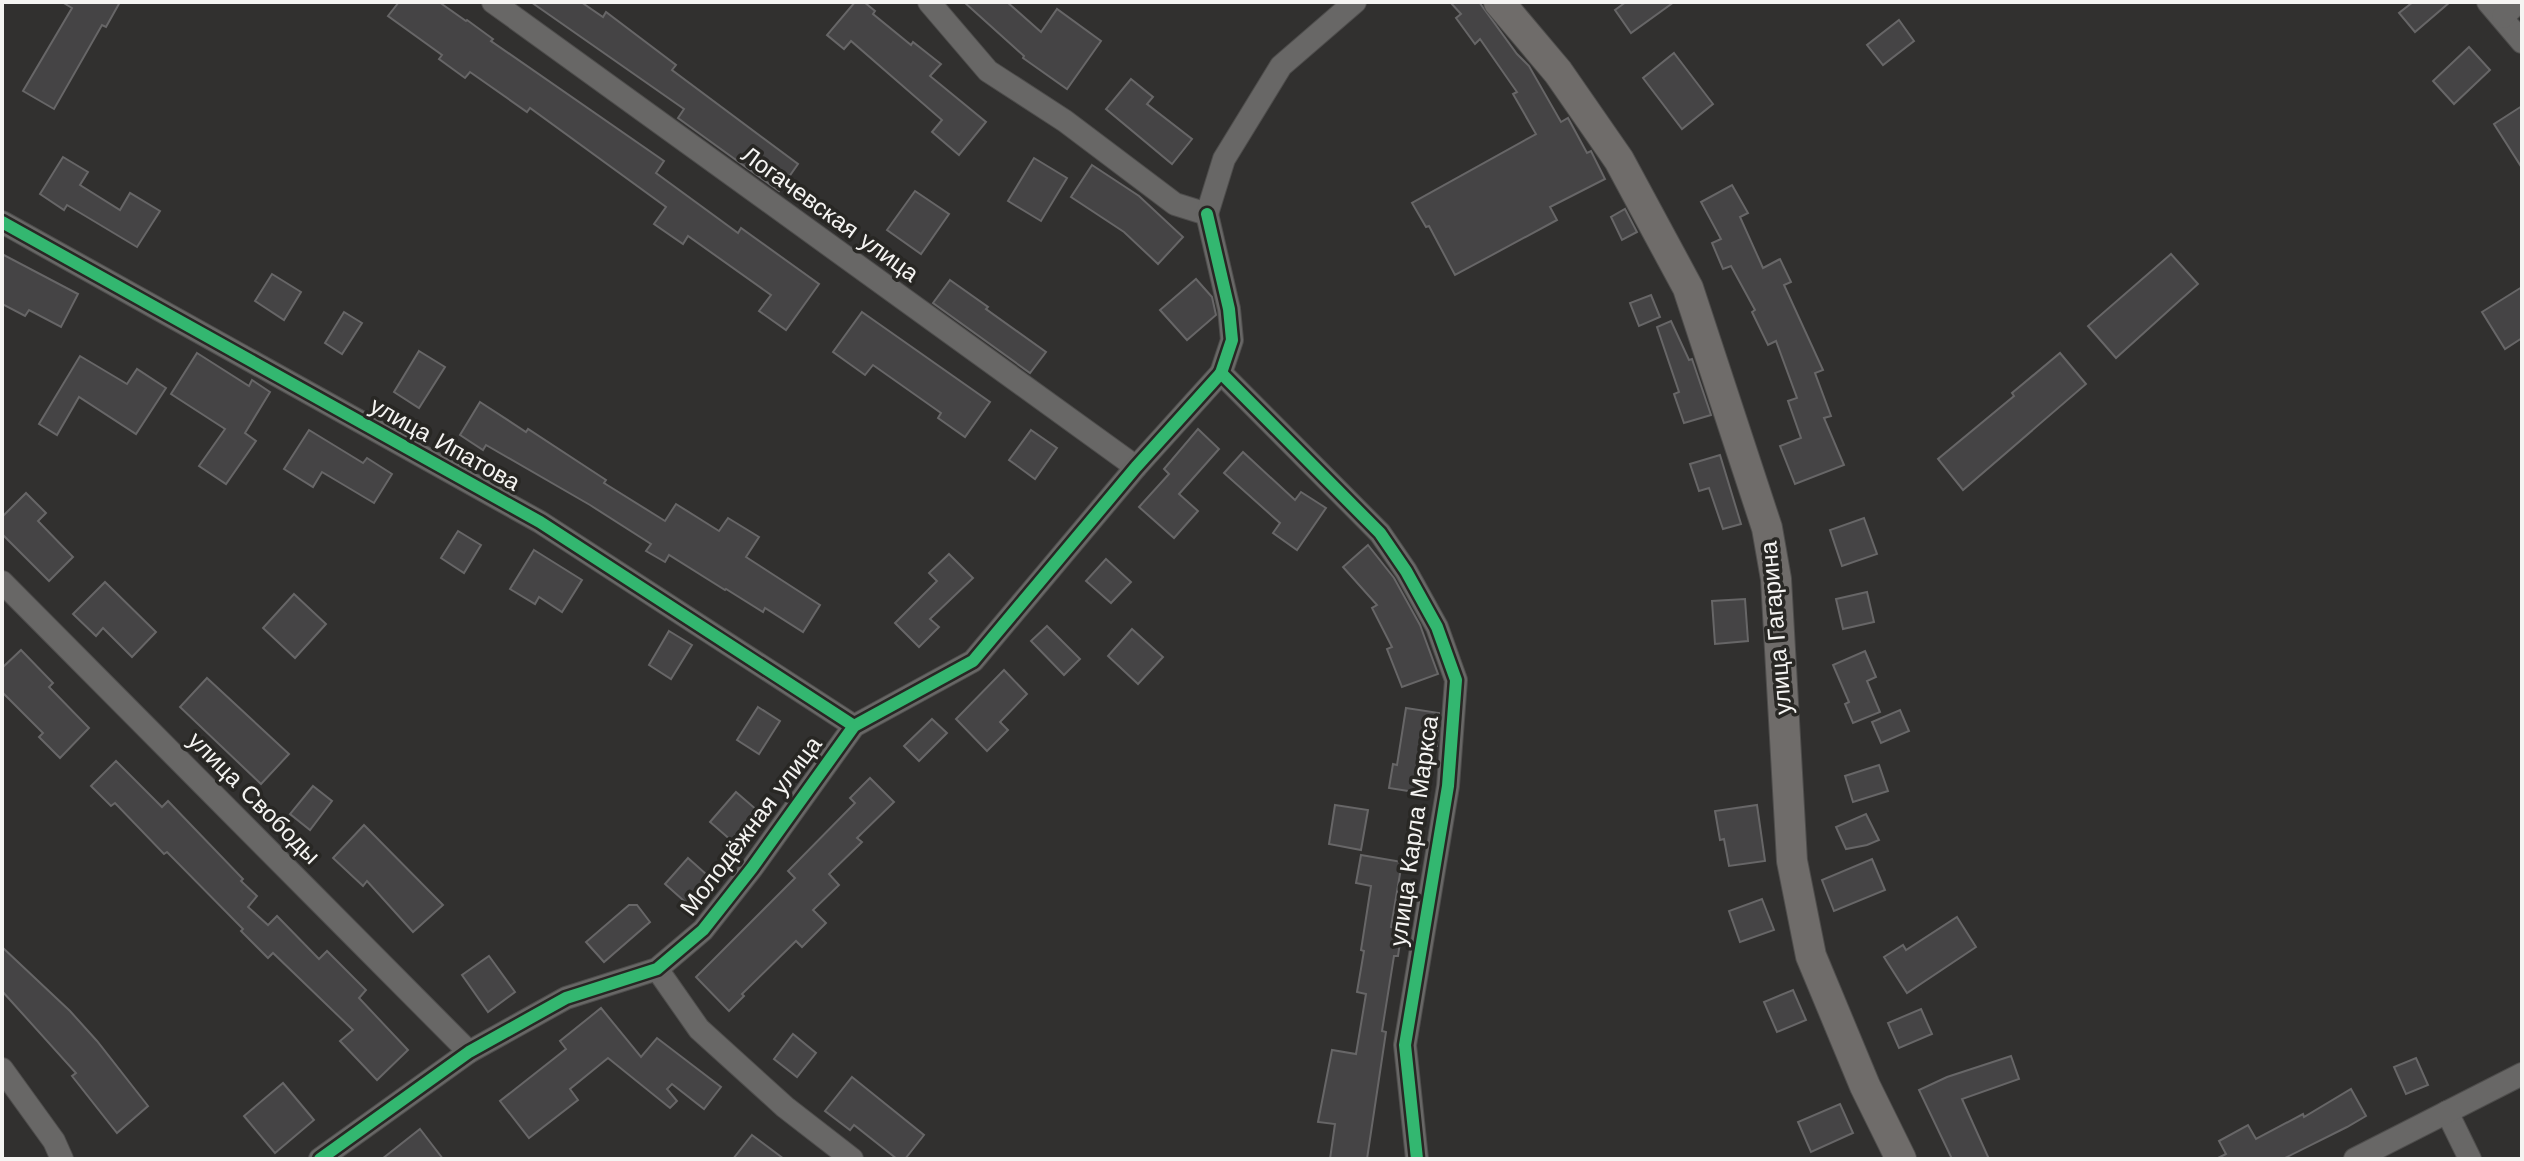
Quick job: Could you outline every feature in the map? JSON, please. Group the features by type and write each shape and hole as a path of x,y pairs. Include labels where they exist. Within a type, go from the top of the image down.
{"main road":[{"name":"улица Гагарина","path":"1499,2 1558,72 1619,160 1688,288 1767,528 1776,579 1792,861 1811,956 1865,1086 1901,1159"}],"street":[{"name":"Логачевская улица","path":"493,2 1136,467"},
{"path":"929,2 988,71 1065,121 1175,204 1207,214"},
{"path":"1221,373 1232,340 1229,309 1207,214 1224,159 1281,66 1355,2"},
{"path":"2503,7 2522,42"},
{"name":"улица Ипатова","path":"2,222 540,522 854,726"},
{"name":"Молодёжная улица","path":"326,1157 469,1052 566,998 657,969 703,930 752,868 854,726 973,661 1136,467 1221,373"},
{"name":"улица Карла Маркса","path":"1221,373 1380,533 1406,571 1437,627 1456,680 1448,786 1405,1045 1417,1159"},
{"name":"улица Свободы","path":"2,582 469,1052"},
{"path":"657,969 699,1029 785,1107 852,1159"},
{"path":"2,1069 54,1141 62,1159"},
{"path":"2355,1159 2522,1074"},
{"path":"2447,1112 2470,1159"}],"building":[{"path":"62,2 120,2 106,27 102,25 54,109 23,91 72,8"},
{"path":"399,2 439,2 467,20 493,39 491,41 664,161 656,173 738,233 741,228 819,284 786,330 759,311 771,295 688,236 683,244 654,224 666,207 530,108 527,112 470,72 465,78 439,59 442,55 388,16"},
{"path":"531,2 581,2 603,17 606,12 676,65 672,70 798,164 779,191 678,118 684,109"},
{"path":"855,2 864,2 875,11 873,14 911,45 913,42 941,64 930,76 986,122 959,155 932,132 942,120 851,41 844,49 827,35"},
{"path":"964,2 1007,2 1041,32 1057,9 1101,41 1067,89 1023,58"},
{"path":"1450,2 1479,2 1529,66 1561,122 1568,118 1587,153 1591,151 1605,179 1550,207 1557,220 1455,275 1429,226 1426,227 1412,203 1536,134 1513,94 1517,92 1480,39 1475,44 1456,18 1461,14"},
{"path":"1626,2 1674,2 1631,33 1615,10"},
{"path":"2413,2 2450,2 2415,32 2399,13"},
{"path":"1899,20 1914,41 1883,65 1867,45"},
{"path":"2469,47 2490,70 2454,104 2433,81"},
{"path":"1674,53 1713,104 1682,129 1643,78"},
{"path":"1131,79 1153,97 1147,104 1192,139 1172,164 1106,109"},
{"path":"2522,106 2522,168 2494,124"},
{"path":"63,157 88,172 80,185 120,210 130,193 160,211 137,247 67,205 64,210 40,194"},
{"path":"1034,158 1067,178 1041,221 1008,201"},
{"path":"1092,165 1139,196 1183,237 1158,264 1124,232 1071,197"},
{"path":"1732,185 1748,213 1740,217 1763,268 1780,259 1791,282 1784,285 1823,370 1815,373 1831,416 1824,418 1844,465 1795,484 1780,446 1801,438 1788,401 1797,398 1776,341 1768,345 1752,312 1755,310 1731,266 1723,269 1712,243 1721,239 1701,202"},
{"path":"915,191 949,214 921,254 887,230"},
{"path":"1625,209 1637,232 1622,240 1611,217"},
{"path":"2,254 78,294 61,327 29,310 25,316 2,304"},
{"path":"2171,254 2198,284 2116,358 2088,326"},
{"path":"272,274 301,292 284,320 255,301"},
{"path":"1196,279 1212,297 1216,315 1187,340 1160,310"},
{"path":"950,280 1046,352 1030,373 933,303"},
{"path":"2522,287 2522,338 2505,349 2482,312"},
{"path":"1651,295 1660,317 1639,326 1630,303"},
{"path":"344,312 362,323 342,354 325,343"},
{"path":"862,312 990,402 965,437 938,418 941,413 873,365 865,375 833,352"},
{"path":"1671,321 1689,360 1692,359 1711,415 1684,423 1674,394 1679,392 1657,327"},
{"path":"419,351 445,367 419,408 394,392"},
{"path":"197,353 249,386 252,380 270,392 245,433 256,441 226,484 199,466 225,429 171,394"},
{"path":"2060,353 2086,384 1963,490 1938,459"},
{"path":"80,356 127,384 137,369 166,388 136,434 79,397 57,435 39,424"},
{"path":"480,402 526,432 528,429 606,480 604,483 665,521 676,504 719,531 728,518 759,537 746,557 820,605 803,632 765,608 763,612 669,555 665,562 646,551 651,544 590,505 486,445 483,450 460,435"},
{"path":"1198,429 1219,449 1179,494 1198,511 1174,538 1139,507 1169,474 1164,469"},
{"path":"309,430 363,463 367,458 392,474 374,503 322,472 313,487 284,469"},
{"path":"1031,430 1057,448 1035,479 1009,460"},
{"path":"1243,452 1295,500 1301,492 1326,508 1297,550 1273,533 1280,523 1224,473"},
{"path":"1720,455 1741,524 1723,529 1709,488 1699,491 1690,464"},
{"path":"26,493 46,513 38,521 73,557 49,581 2,534 2,517"},
{"path":"1864,518 1877,554 1842,566 1830,530"},
{"path":"458,531 481,545 464,573 441,558"},
{"path":"1368,545 1394,578 1420,625 1438,674 1402,687 1387,649 1392,647 1372,608 1377,605 1343,567"},
{"path":"534,550 582,580 562,612 539,597 535,604 510,589"},
{"path":"949,554 973,578 930,619 939,627 919,647 895,623 937,581 929,573"},
{"path":"1106,559 1131,582 1111,603 1086,581"},
{"path":"105,582 156,632 132,657 103,628 96,636 73,614"},
{"path":"1867,592 1874,622 1843,629 1836,599"},
{"path":"294,594 326,624 295,658 263,628"},
{"path":"1745,599 1748,641 1715,644 1712,601"},
{"path":"1047,626 1080,659 1064,675 1031,641"},
{"path":"1132,629 1163,657 1138,684 1108,656"},
{"path":"669,631 692,645 671,679 649,665"},
{"path":"21,650 53,683 49,687 89,728 60,758 39,737 43,733 2,692 2,668"},
{"path":"1865,651 1876,677 1867,681 1880,712 1853,723 1845,704 1849,702 1833,665"},
{"path":"1004,670 1027,694 1000,722 1008,730 987,751 956,719"},
{"path":"207,678 289,754 261,784 180,707"},
{"path":"758,707 780,721 759,754 737,740"},
{"path":"1406,708 1439,713 1437,746 1429,745 1421,793 1389,788 1393,764 1397,765"},
{"path":"1900,710 1909,731 1881,743 1872,722"},
{"path":"932,719 947,733 919,761 904,746"},
{"path":"116,761 162,807 168,801 243,879 241,881 257,896 248,907 268,925 277,916 319,959 327,951 366,990 359,998 408,1050 377,1080 340,1041 353,1030 273,953 268,958 167,852 164,854 115,803 111,806 91,786"},
{"path":"1879,765 1888,791 1853,802 1845,776"},
{"path":"870,778 894,802 857,838 862,842 829,874 839,885 813,910 826,923 802,947 796,941 729,1011 696,977 795,878 788,871 855,803 850,798"},
{"path":"313,786 332,801 310,830 290,814"},
{"path":"736,792 766,818 740,848 710,822"},
{"path":"1335,805 1368,810 1361,850 1329,844"},
{"path":"1757,805 1765,861 1729,866 1715,811"},
{"path":"1866,814 1879,840 1846,849 1836,827"},
{"path":"364,825 443,905 413,932 367,881 363,886 333,858"},
{"path":"1361,855 1402,862 1391,927 1402,929 1398,956 1394,956 1382,1031 1386,1032 1367,1159 1330,1159 1335,1124 1318,1122 1332,1050 1356,1054 1366,994 1357,992 1371,886 1356,883"},
{"path":"688,858 715,882 692,908 665,884"},
{"path":"1872,859 1885,890 1834,911 1822,880"},
{"path":"1762,899 1774,930 1740,942 1729,911"},
{"path":"629,905 637,905 650,922 604,962 586,942"},
{"path":"1957,917 1976,947 1907,993 1884,957 1903,945 1906,950"},
{"path":"2,947 70,1011 148,1106 117,1133 72,1076 76,1073 2,991"},
{"path":"489,956 515,992 488,1012 462,975"},
{"path":"1793,990 1806,1020 1777,1032 1764,1002"},
{"path":"601,1008 641,1057 657,1038 721,1087 704,1109 672,1084 667,1089 677,1101 670,1108 608,1058 570,1089 578,1100 529,1138 500,1101 566,1049 560,1041"},
{"path":"1921,1009 1932,1034 1899,1048 1888,1023"},
{"path":"793,1034 816,1053 797,1077 774,1059"},
{"path":"2011,1056 2019,1079 1962,1099 1989,1159 1952,1159 1919,1090 1947,1077"},
{"path":"2416,1058 2428,1085 2406,1094 2394,1067"},
{"path":"852,1077 924,1135 905,1159 897,1159 854,1125 850,1130 825,1111"},
{"path":"283,1083 314,1120 275,1153 244,1116"},
{"path":"2351,1089 2366,1116 2347,1127 2283,1159 2216,1159 2226,1154 2219,1141 2248,1125 2256,1139 2303,1114 2304,1117"},
{"path":"1840,1104 1853,1133 1811,1152 1798,1122"},
{"path":"420,1129 443,1159 382,1159"},
{"path":"752,1135 784,1159 733,1159"}],"cycle path":[{"path":"1207,214 1229,309 1232,340 1221,373 1380,533 1406,571 1437,627 1456,680 1448,786 1405,1045 1417,1159"},
{"path":"2,222 540,522 854,726"},
{"path":"320,1159 469,1052 566,998 657,969 703,930 752,868 854,726 973,661 1136,467 1221,373"}]}
